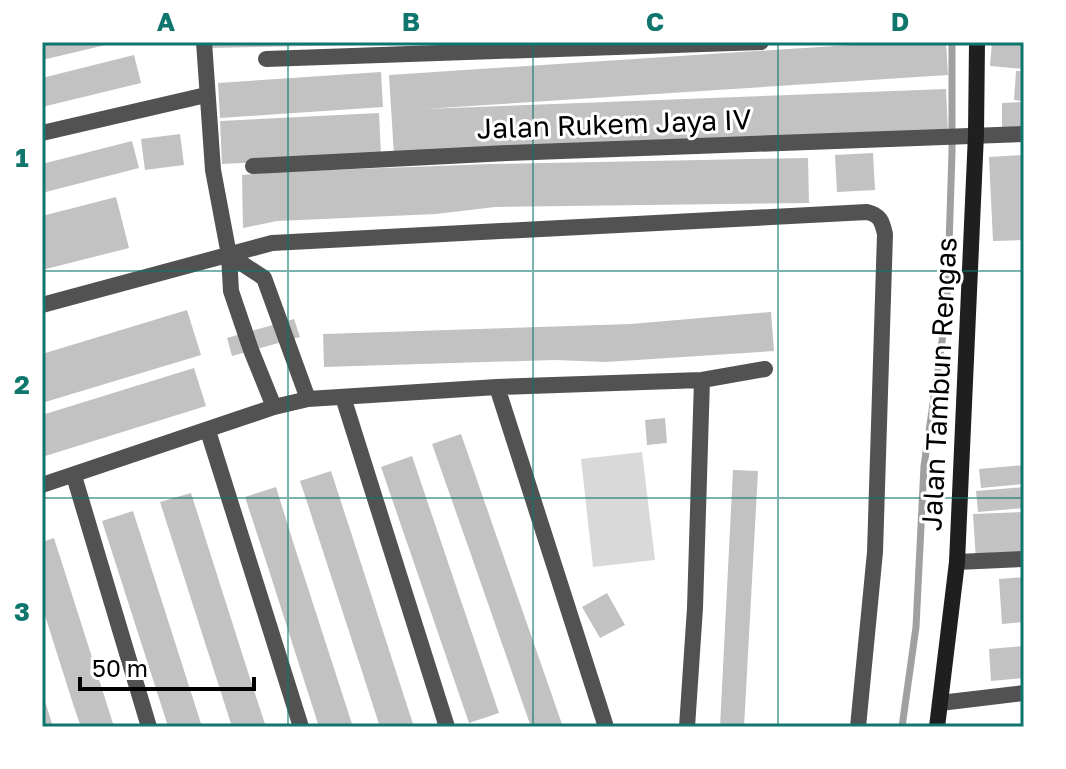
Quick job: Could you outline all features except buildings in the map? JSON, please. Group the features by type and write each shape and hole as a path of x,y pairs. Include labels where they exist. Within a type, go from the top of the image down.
{"street":[{"path":"204,42 213,170 229,255 231,291 274,407"},
{"path":"266,59 761,42"},
{"name":"Jalan Tambun Rengas","path":"937,727 957,562 977,42"},
{"path":"42,133 206,95"},
{"name":"Jalan Rukem Jaya IV","path":"253,166 507,153 1024,134"},
{"path":"42,305 272,243 867,212 876,214 881,219 885,234 876,536 858,727"},
{"path":"229,255 264,278 308,399"},
{"path":"42,485 274,407 308,399 497,387 702,380 765,369"},
{"path":"687,727 695,608 702,380"},
{"path":"497,387 606,727"},
{"path":"343,397 447,727"},
{"path":"208,431 301,727"},
{"path":"74,476 149,727"},
{"path":"957,562 1024,559"},
{"path":"940,703 1024,693"}],"shaded area":[{"path":"642,452 655,560 593,567 581,459"}],"waterway":[{"path":"902,727 916,627 924,466 947,307 952,42"}]}
